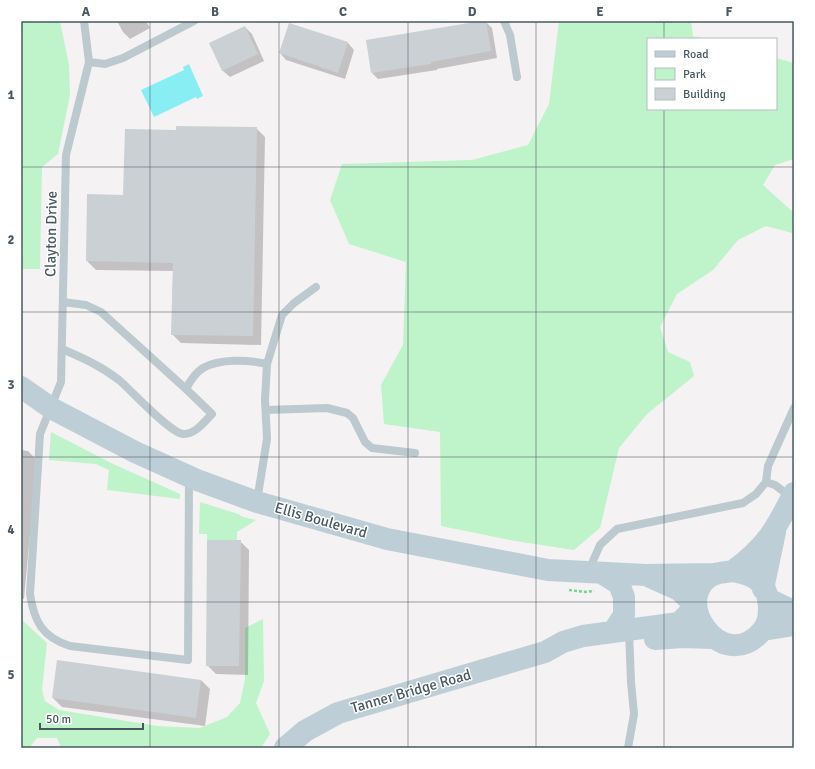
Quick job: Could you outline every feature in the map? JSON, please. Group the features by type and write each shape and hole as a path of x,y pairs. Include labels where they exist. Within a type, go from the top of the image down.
{"main road":[{"name":"Ellis Boulevard","path":"21,386 51,408 135,452 189,476 257,502 387,539 548,570 646,575 725,572"},
{"path":"725,572 748,574 758,580 766,594 770,610 768,620 763,630 755,638 746,643 735,645 723,643 713,638 704,628 698,616 696,606 699,592 705,580 725,572 755,555 776,528 793,495"},
{"path":"766,594 776,528"},
{"path":"596,573 618,584 624,597 624,634"},
{"name":"Ellis Boulevard","path":"646,575 679,590 696,606"},
{"path":"766,594 789,609 794,610"},
{"name":"Tanner Bridge Road","path":"624,634 679,623 696,606"},
{"path":"763,630 794,625"},
{"name":"Tanner Bridge Road","path":"285,748 305,731 338,713 545,652 563,642 583,636 624,634 713,638"}],"lane":[{"name":"Clayton Drive","path":"84,21 89,62 66,155 61,382 40,434 30,594 32,610 39,624 47,634 57,642 70,646 188,660 189,476"},
{"path":"89,62 106,64 123,58 194,21"},
{"path":"504,21 510,35 517,77"},
{"path":"257,502 267,439 267,364 282,315 294,303 316,287"},
{"path":"62,349 92,361 119,381 172,428 182,434 195,431 212,414 101,312 86,305 63,302"},
{"path":"186,389 192,377 204,368 218,362 256,362 267,364"},
{"path":"266,410 327,408 347,412 354,418 364,442 372,448 415,453"},
{"path":"596,573 600,545 617,530 743,503 756,494 766,482 768,466 794,408"},
{"path":"766,482 775,485 793,495"},
{"path":"624,634 634,714 628,748"}],"green space":[{"path":"21,21 60,21 69,65 70,95 58,154 42,167 40,269 21,269"},
{"path":"559,21 691,21 693,36 702,38 647,38 647,110 777,110 777,58 794,63 794,159 775,165 763,185 794,213 792,233 766,226 738,240 713,270 677,294 660,327 668,352 690,362 694,376 647,414 619,448 600,528 574,550 515,541 441,526 440,432 384,424 381,385 403,345 406,262 349,244 330,200 342,164 472,160 528,145 549,104"},
{"path":"51,432 111,463 180,494 180,499 107,490 109,470 96,464 49,460"},
{"path":"200,502 256,520 237,532 237,540 207,540 207,534 199,534"},
{"path":"21,608 23,621 47,643 42,690 45,701 59,710 157,726 200,728 227,717 240,703 245,679 245,628 263,619 264,681 256,703 270,734 261,748 61,748 57,738 37,738 29,748 21,748"}],"water":[{"path":"189,64 203,96 197,99 196,97 154,117 141,90 184,70 183,67"}],"building":[{"path":"486,21 491,51 431,62 431,64 371,73 366,40"},
{"path":"289,23 348,42 338,73 279,53"},
{"path":"245,26 258,54 222,71 209,43"},
{"path":"176,126 257,127 253,336 171,335 173,263 86,261 87,194 123,195 125,129 176,130"},
{"path":"207,540 241,540 239,666 206,666"},
{"path":"57,660 201,680 196,718 52,698"}]}
